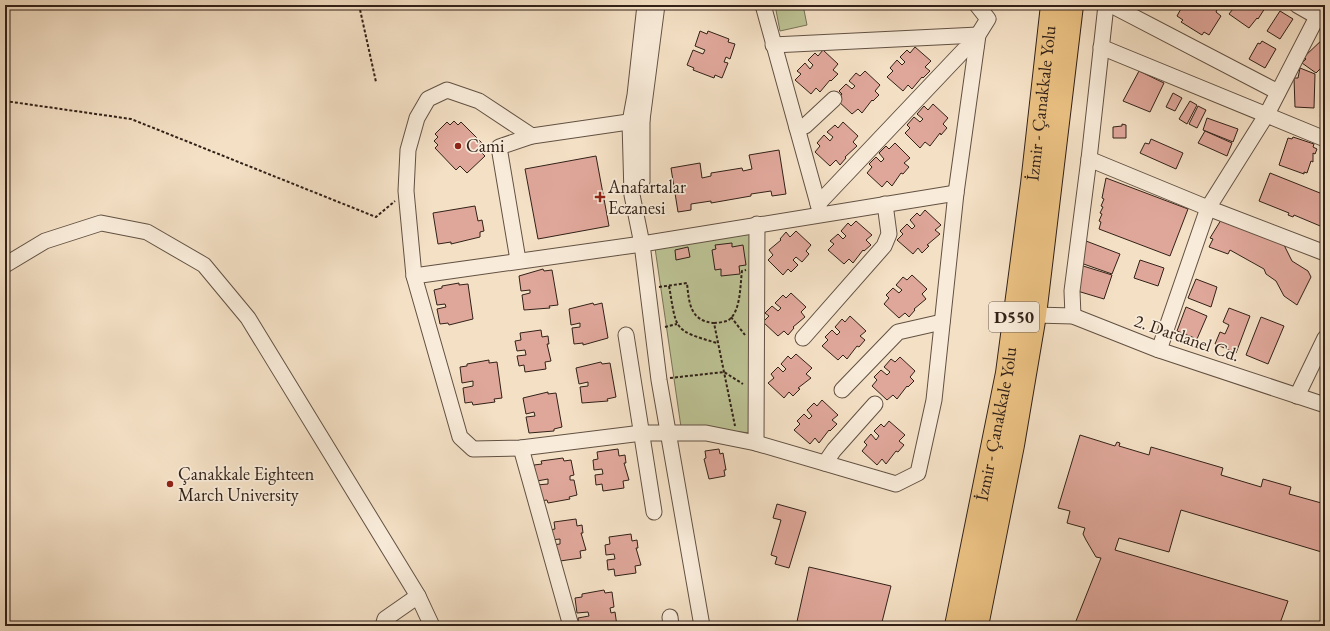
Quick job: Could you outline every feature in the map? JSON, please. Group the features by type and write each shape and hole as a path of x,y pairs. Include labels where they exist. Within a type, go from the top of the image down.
{"highway":[{"name":"İzmir - Çanakkale Yolu","path":"956,626 1007,373 1032,184 1052,5"},
{"name":"İzmir - Çanakkale Yolu","path":"977,626 1013,445 1035,315 1072,5"}],"street":[{"path":"645,5 635,95 636,121 632,194 640,227 659,380 702,626"},
{"path":"636,121 657,5"},
{"path":"763,5 796,128 820,209"},
{"path":"532,136 479,101 447,90 428,99 416,118 408,150 406,191 414,276 460,437 473,449 521,448 642,433 706,433 756,443 896,484 918,474 934,400 956,193 977,41 988,19 977,5"},
{"path":"1073,316 1072,291 1089,159 1106,5"},
{"path":"1112,5 1278,92"},
{"path":"1159,350 1208,208 1267,114 1278,92 1321,19 1298,5"},
{"path":"773,45 977,41"},
{"path":"820,209 964,50 977,41"},
{"path":"1101,47 1325,139"},
{"path":"796,128 805,126 834,99"},
{"path":"518,260 498,147 532,136 636,121"},
{"path":"1089,159 1208,208 1325,253"},
{"path":"414,276 518,260 642,244 757,224 820,209 885,204 956,193"},
{"path":"804,338 884,246 889,234 885,204"},
{"path":"5,265 45,241 101,223 147,232 204,265 248,318 418,596 432,626"},
{"path":"756,443 757,224"},
{"name":"2. Dardanel Cd.","path":"1035,315 1073,316 1159,350 1325,405"},
{"path":"842,390 898,332 942,322"},
{"path":"626,335 654,512"},
{"path":"1297,396 1325,338"},
{"path":"826,463 834,450 875,404"},
{"path":"521,448 571,626"},
{"path":"383,626 385,619 418,596"}],"path":[{"path":"359,5 376,82"},
{"path":"5,101 130,119 376,217 406,191"},
{"path":"648,288 687,283 691,307 694,314 705,323 714,324 726,321 735,311 739,303 742,271 757,269"},
{"path":"669,286 678,326 688,334 717,343"},
{"path":"714,324 738,439"},
{"path":"659,380 724,372 756,392"}],"green space":[{"path":"775,5 803,5 807,25 780,31"},
{"path":"752,230 752,433 681,427 655,248"}],"building":[{"path":"1183,5 1209,5 1217,10 1216,12 1221,16 1209,35 1204,32 1202,35 1181,22 1183,20 1177,16"},
{"path":"1236,5 1267,5 1258,19 1257,18 1249,28 1229,14"},
{"path":"1280,11 1293,19 1280,39 1267,31"},
{"path":"700,31 707,34 708,31 729,39 728,42 735,44 730,59 726,57 724,62 728,63 722,78 715,75 714,78 693,70 694,68 687,65 693,50 703,54 705,50 695,46"},
{"path":"1325,37 1325,64 1316,73 1302,63 1306,59 1304,57"},
{"path":"1262,41 1276,49 1265,68 1249,59 1258,43 1260,44"},
{"path":"915,47 931,61 925,67 930,71 923,78 922,77 912,89 908,85 903,91 887,77 893,71 890,68 897,60 902,65 905,62 900,57 907,50 910,53"},
{"path":"823,50 838,64 833,70 838,74 831,81 830,80 820,92 816,88 811,94 795,80 801,74 797,71 805,63 810,69 813,65 808,60 815,53 818,56"},
{"path":"1300,68 1315,74 1314,108 1295,107 1294,78 1298,78"},
{"path":"865,71 880,85 875,91 879,95 873,101 872,100 862,113 858,109 852,114 837,100 842,94 839,91 846,84 852,89 855,86 849,81 856,73 860,76"},
{"path":"1139,71 1164,83 1150,112 1123,101"},
{"path":"1173,93 1182,98 1175,111 1166,107"},
{"path":"1190,101 1197,105 1187,124 1179,119"},
{"path":"933,104 948,118 943,124 947,128 941,135 940,133 930,146 925,142 920,148 905,133 910,128 907,125 914,117 920,122 923,119 917,114 924,106 928,110"},
{"path":"1198,106 1206,110 1197,128 1189,124"},
{"path":"1325,109 1325,121 1320,116"},
{"path":"1207,118 1238,129 1233,142 1203,130"},
{"name":"Cami","path":"454,121 458,125 461,122 483,144 478,149 485,156 467,173 460,166 456,170 435,148 438,145 434,141 438,137 435,134 447,122 450,125"},
{"path":"843,122 858,136 853,142 857,146 845,157 846,158 840,165 836,160 830,166 815,152 820,146 817,143 824,135 830,141 833,137 827,132 835,125 838,128"},
{"path":"1122,124 1126,125 1126,138 1113,138 1113,127 1122,126"},
{"path":"1205,131 1232,143 1227,156 1198,143"},
{"path":"1293,137 1314,144 1313,147 1317,149 1315,154 1313,153 1313,162 1311,161 1307,173 1304,172 1304,174 1279,165 1288,138 1292,139"},
{"path":"1151,139 1183,153 1176,169 1140,153 1145,143 1149,144"},
{"path":"895,143 910,158 904,163 909,167 903,174 901,173 892,186 887,181 882,187 867,173 872,167 869,164 876,157 881,162 884,159 879,153 886,146 889,149"},
{"path":"779,150 786,194 772,196 771,191 711,203 711,201 691,204 691,210 678,212 671,168 700,163 702,178 711,176 711,173 742,168 743,171 752,169 749,155"},
{"path":"596,156 609,226 538,239 525,169"},
{"path":"1270,173 1325,195 1325,228 1294,215 1293,217 1288,215 1289,213 1259,201"},
{"path":"1106,178 1188,209 1170,256 1099,229 1101,222 1099,221 1102,214 1100,213 1103,207 1101,206 1104,199 1102,198"},
{"path":"475,206 478,221 482,220 484,231 480,232 480,237 451,244 451,242 438,244 433,213"},
{"path":"925,210 941,225 935,230 940,234 927,245 929,246 922,253 918,248 913,254 897,240 903,234 900,231 907,224 912,229 915,226 910,220 917,213 920,216"},
{"path":"1221,220 1257,232 1284,245 1292,261 1308,271 1311,277 1297,305 1284,296 1276,281 1266,274 1264,269 1230,250 1228,254 1209,247 1213,239 1210,238"},
{"path":"856,221 872,235 866,240 871,245 864,251 863,250 853,263 849,259 844,264 828,250 834,244 830,241 838,234 843,239 846,236 841,231 848,223 851,226"},
{"path":"796,231 811,245 806,251 809,254 802,262 796,257 793,260 798,265 791,272 788,269 783,275 768,260 773,255 769,250 781,240 780,239 786,232 790,237"},
{"path":"1086,241 1120,254 1112,274 1078,262"},
{"path":"732,243 732,247 743,245 746,265 739,266 740,274 721,276 721,269 715,270 712,250 716,249 715,245"},
{"path":"688,247 690,257 676,260 675,250"},
{"path":"1140,260 1164,268 1158,286 1134,278"},
{"path":"1080,265 1112,275 1104,299 1074,290"},
{"path":"543,269 544,271 552,270 558,305 549,306 550,308 524,310 522,295 530,293 530,290 521,291 519,276"},
{"path":"912,275 927,289 922,294 926,299 914,309 915,310 909,317 905,313 899,318 884,304 889,298 886,295 893,288 899,293 902,290 896,285 903,277 907,280"},
{"path":"1196,279 1217,287 1211,307 1188,298"},
{"path":"459,283 459,285 468,284 473,319 449,325 448,323 440,324 437,309 446,307 445,304 437,305 434,290 442,288 442,286"},
{"path":"791,293 806,307 801,312 805,317 793,327 794,328 788,335 784,331 778,336 763,322 769,316 765,313 772,306 778,311 781,308 775,303 783,295 786,298"},
{"path":"593,303 594,305 602,303 608,338 583,345 583,343 574,344 572,328 580,327 580,323 571,325 569,309"},
{"path":"1186,307 1207,316 1197,339 1177,331"},
{"path":"1229,308 1250,316 1236,353 1215,344 1220,332 1225,334 1229,325 1223,322"},
{"path":"850,316 866,331 860,336 865,340 859,347 857,346 847,359 843,355 838,360 822,346 828,340 825,337 832,330 837,335 840,332 835,327 842,319 845,322"},
{"path":"1261,317 1284,326 1268,364 1246,355"},
{"path":"541,330 542,337 548,336 549,344 547,344 551,361 545,362 546,369 525,372 524,365 519,366 517,356 526,355 525,350 517,351 515,341 521,340 520,333"},
{"path":"796,354 812,368 806,374 811,378 798,388 800,389 793,396 789,392 784,398 768,383 774,378 771,374 778,367 783,372 786,369 781,364 788,356 791,359"},
{"path":"900,357 915,371 910,377 914,381 908,387 907,386 897,399 893,395 887,400 872,386 877,380 874,377 881,370 887,375 890,372 884,367 891,359 895,362"},
{"path":"489,360 489,363 497,362 502,398 494,399 495,402 473,405 472,402 465,403 463,388 473,386 473,381 462,383 460,367 467,366 467,364"},
{"path":"601,362 602,364 610,363 616,397 607,399 608,401 582,403 580,387 588,386 588,382 579,384 576,368"},
{"path":"1325,369 1325,383 1321,382"},
{"path":"548,392 548,394 556,393 562,427 554,429 554,431 529,433 526,417 535,416 534,412 526,414 523,398"},
{"path":"822,400 838,415 832,420 837,424 830,431 829,430 819,443 815,438 810,444 794,430 800,424 797,421 804,414 809,419 812,416 807,410 814,403 817,406"},
{"path":"889,421 905,435 899,441 904,445 898,452 896,451 886,464 882,459 877,465 862,451 867,445 864,442 871,434 876,440 879,436 874,431 881,424 884,427"},
{"path":"1080,435 1115,446 1117,442 1120,443 1119,446 1149,455 1151,447 1223,468 1221,475 1261,487 1263,479 1291,487 1289,494 1325,504 1325,553 1181,510 1169,552 1119,538 1115,550 1288,601 1279,626 1074,626 1101,558 1096,557 1086,540 1083,534 1085,528 1067,523 1070,511 1058,508"},
{"path":"618,449 619,456 625,455 626,463 624,463 629,480 623,481 624,488 603,491 602,484 596,485 595,475 603,474 602,469 594,470 593,460 598,459 597,452"},
{"path":"719,449 720,454 723,453 726,470 724,470 725,476 709,479 704,459 706,458 705,451"},
{"path":"563,458 564,461 571,460 574,475 570,476 570,480 574,480 577,495 569,497 570,499 548,503 547,500 540,501 537,485 548,484 548,479 537,481 534,465 542,464 541,461"},
{"path":"777,504 806,512 789,568 775,564 777,557 771,555 781,520 773,518"},
{"path":"576,519 577,526 582,525 583,533 581,533 586,550 580,551 581,558 560,561 559,554 553,555 552,545 560,544 560,539 551,540 550,530 555,529 554,522"},
{"path":"631,534 632,541 637,540 638,548 636,548 641,565 635,566 636,573 615,576 614,569 608,570 607,560 615,559 614,554 606,555 605,545 610,544 609,537"},
{"path":"809,567 891,586 881,626 796,626"},
{"path":"604,590 605,593 612,592 614,607 610,608 611,613 615,612 617,626 579,626 578,618 589,616 588,612 577,613 575,598 582,597 582,594"}],"place":[{"name":"Cami","path":"458,146"},
{"name":"Anafartalar Eczanesi","path":"600,197"},
{"name":"Çanakkale Eighteen March University","path":"170,484"}]}
